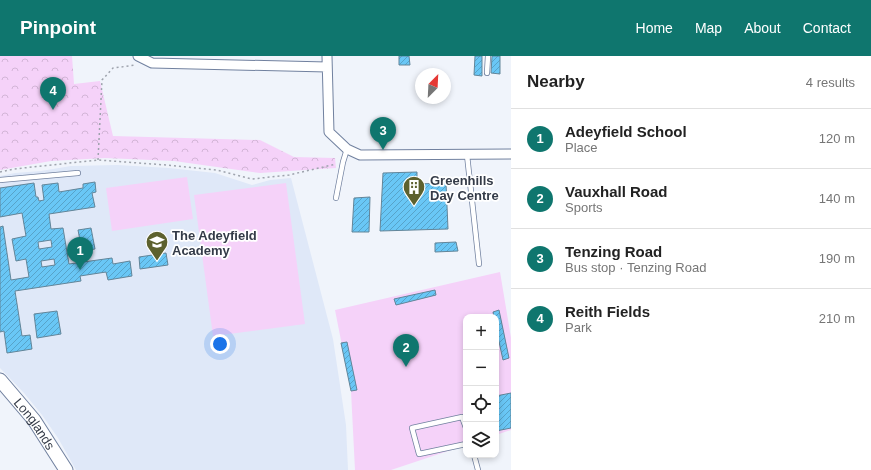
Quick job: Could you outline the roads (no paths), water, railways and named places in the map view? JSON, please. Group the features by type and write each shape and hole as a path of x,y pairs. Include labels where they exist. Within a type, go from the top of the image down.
{"street":[{"path":"138,56 152,63 327,67"},
{"path":"327,56 329,132 347,149 360,155 511,154"},
{"name":"Longlands","path":"0,380 34,420 66,470"}],"lane":[{"path":"487,73 488,56"},
{"path":"336,198 347,149"},
{"path":"467,155 479,264"},
{"path":"0,180 78,173"},
{"path":"463,445 419,454 412,428 462,417 464,422"},
{"path":"475,458 478,470"}],"place":[{"name":"Reith Fields","path":"53,110"},
{"name":"Tenzing Road","path":"383,150"},
{"name":"Greenhills Day Centre","path":"414,206"},
{"name":"The Adeyfield Academy","path":"157,262"},
{"name":"Adeyfield School","path":"80,270"},
{"name":"Vauxhall Road","path":"406,367"}]}
